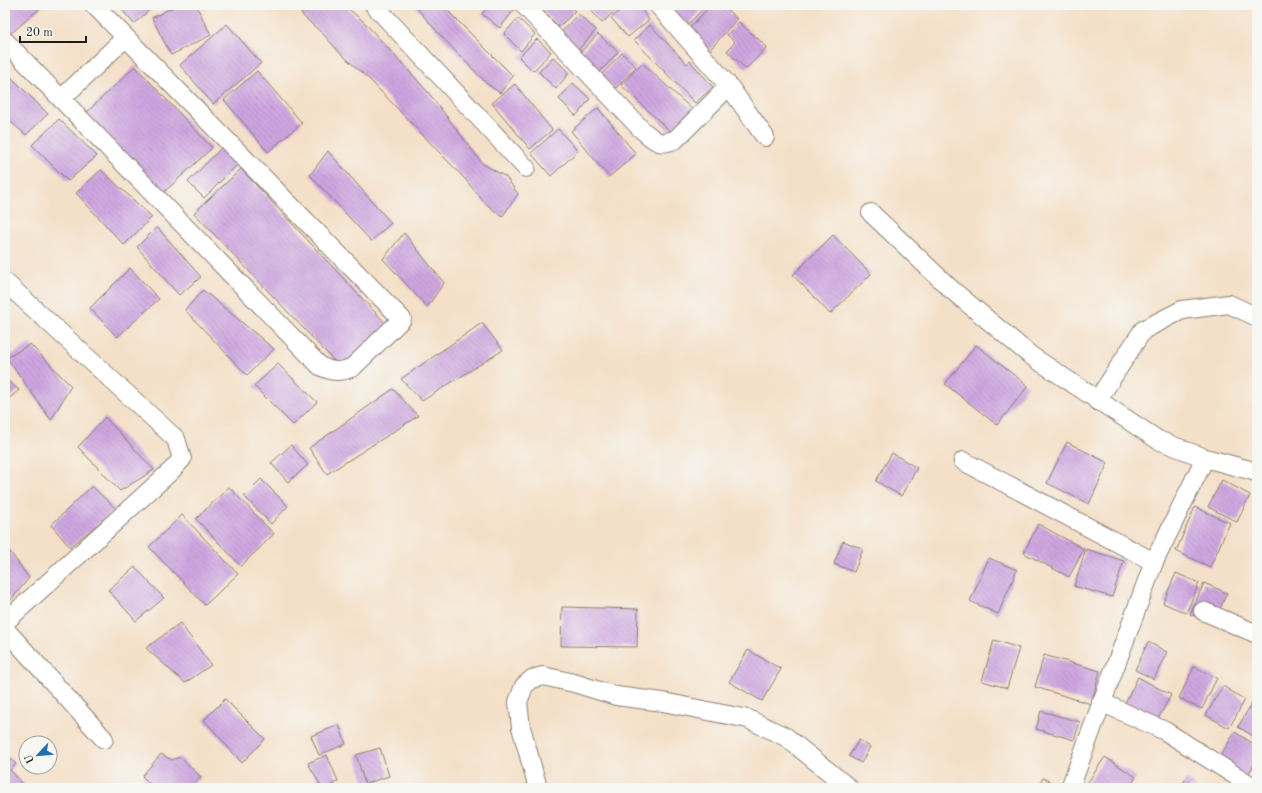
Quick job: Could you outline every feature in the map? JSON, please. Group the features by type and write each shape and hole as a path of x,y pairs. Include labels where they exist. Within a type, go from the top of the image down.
{"street":[{"path":"5,41 320,366 331,371 342,372 352,368 402,319 94,5"},
{"path":"374,5 526,168"},
{"path":"524,5 642,130 658,142 667,143 676,139 729,86"},
{"path":"658,5 729,86 765,137"},
{"path":"61,99 125,38"},
{"path":"871,213 952,290 1030,355 1097,401 1158,440 1205,458 1257,472"},
{"path":"5,622 172,471 182,459 176,440 8,290"},
{"path":"1097,401 1143,330 1182,310 1229,304 1257,317"},
{"path":"1070,788 1154,562 1205,458"},
{"path":"963,461 1154,562"},
{"path":"1204,611 1257,634"},
{"path":"5,629 104,739"},
{"path":"538,788 521,727 518,702 524,686 532,679 543,676 574,683 616,696 663,702 748,719 786,737 849,788"},
{"path":"1101,702 1165,731 1255,788"}],"building":[{"path":"5,5 44,5 9,35 5,30"},
{"path":"118,5 155,5 134,24"},
{"path":"177,5 196,5 211,35 171,55 152,18"},
{"path":"297,5 344,5 364,22 428,92 483,164 506,177 518,194 502,217 483,201 465,179 371,81 303,16"},
{"path":"414,5 442,5 513,76 500,93 487,84"},
{"path":"489,5 507,5 514,10 500,28 482,14"},
{"path":"549,5 569,5 575,11 559,27 543,11"},
{"path":"586,5 621,5 602,23"},
{"path":"627,5 638,5 649,20 628,37 611,18"},
{"path":"672,5 706,5 686,27 667,10"},
{"path":"711,5 722,5 737,19 707,53 685,33"},
{"path":"578,14 596,30 576,52 558,36"},
{"path":"518,18 535,34 521,51 504,34"},
{"path":"739,22 767,47 746,69 727,51 735,42 727,35"},
{"path":"227,24 261,63 213,104 180,65"},
{"path":"650,25 687,64 690,61 713,87 695,103 634,40"},
{"path":"598,34 618,52 599,73 579,54"},
{"path":"537,39 551,52 533,71 519,57"},
{"path":"622,53 636,67 615,89 601,75"},
{"path":"553,57 569,73 556,89 539,72"},
{"path":"642,63 695,112 674,135 621,85"},
{"path":"135,66 212,148 162,194 86,113"},
{"path":"5,71 48,114 26,135 5,117"},
{"path":"257,71 302,123 268,152 224,100"},
{"path":"573,83 590,99 576,116 559,99"},
{"path":"515,84 552,130 530,149 492,103"},
{"path":"598,108 636,154 609,177 571,131"},
{"path":"59,119 97,156 68,181 32,145"},
{"path":"558,129 578,151 551,176 531,153"},
{"path":"222,147 238,164 204,198 188,182"},
{"path":"328,151 391,223 371,241 310,175"},
{"path":"241,169 388,326 342,369 194,213"},
{"path":"101,170 152,217 124,245 76,193"},
{"path":"157,227 201,277 179,295 137,247"},
{"path":"404,233 444,283 427,307 383,259"},
{"path":"833,235 871,274 830,314 793,275"},
{"path":"130,268 159,299 117,337 90,308"},
{"path":"203,290 274,349 247,375 185,310"},
{"path":"482,323 503,350 422,401 401,379"},
{"path":"30,344 71,386 51,420 7,358"},
{"path":"976,345 1028,386 997,425 945,384"},
{"path":"278,364 317,402 293,425 254,386"},
{"path":"5,378 19,390 5,402"},
{"path":"393,389 418,416 327,474 309,448"},
{"path":"105,417 154,470 120,491 78,447"},
{"path":"1067,442 1108,463 1089,504 1047,483"},
{"path":"291,445 308,465 288,482 271,463"},
{"path":"892,453 917,468 901,496 876,481"},
{"path":"261,479 288,506 271,524 244,496"},
{"path":"1222,480 1250,495 1237,522 1208,507"},
{"path":"92,486 116,509 70,547 51,525"},
{"path":"229,487 274,534 241,566 196,519"},
{"path":"1195,507 1230,523 1210,567 1176,551"},
{"path":"182,515 238,574 205,605 149,547"},
{"path":"1038,524 1084,549 1069,577 1024,553"},
{"path":"843,541 863,549 854,572 834,564"},
{"path":"8,549 29,578 11,600 5,595 5,552"},
{"path":"1086,549 1124,561 1112,597 1074,586"},
{"path":"989,558 1017,570 998,614 970,601"},
{"path":"135,567 164,598 136,621 108,590"},
{"path":"1176,573 1199,583 1186,613 1163,603"},
{"path":"1204,583 1227,593 1213,624 1190,614"},
{"path":"562,607 638,609 637,647 561,646"},
{"path":"180,623 211,665 185,683 146,648"},
{"path":"994,640 1019,648 1007,688 982,681"},
{"path":"1148,642 1167,652 1154,679 1135,670"},
{"path":"748,650 781,669 762,701 729,682"},
{"path":"1044,655 1100,671 1091,704 1035,687"},
{"path":"1194,667 1217,678 1202,709 1179,698"},
{"path":"1138,677 1171,695 1153,728 1121,711"},
{"path":"1223,686 1245,700 1229,728 1206,715"},
{"path":"1257,694 1257,738 1238,727"},
{"path":"225,699 265,739 242,763 204,720"},
{"path":"1041,711 1080,722 1074,740 1036,729"},
{"path":"339,725 346,744 319,755 311,736"},
{"path":"1235,732 1257,746 1257,760 1242,784 1214,766"},
{"path":"859,740 870,747 861,763 849,756"},
{"path":"380,748 389,776 365,784 356,755"},
{"path":"5,754 16,764 10,770 27,788 5,788"},
{"path":"161,754 172,760 180,757 201,777 194,783 199,788 154,788 142,776"},
{"path":"327,755 338,781 326,788 322,788 308,763"},
{"path":"1105,757 1136,777 1129,788 1084,788"},
{"path":"1043,778 1061,788 1037,788"},
{"path":"1186,779 1197,788 1180,788"}]}
